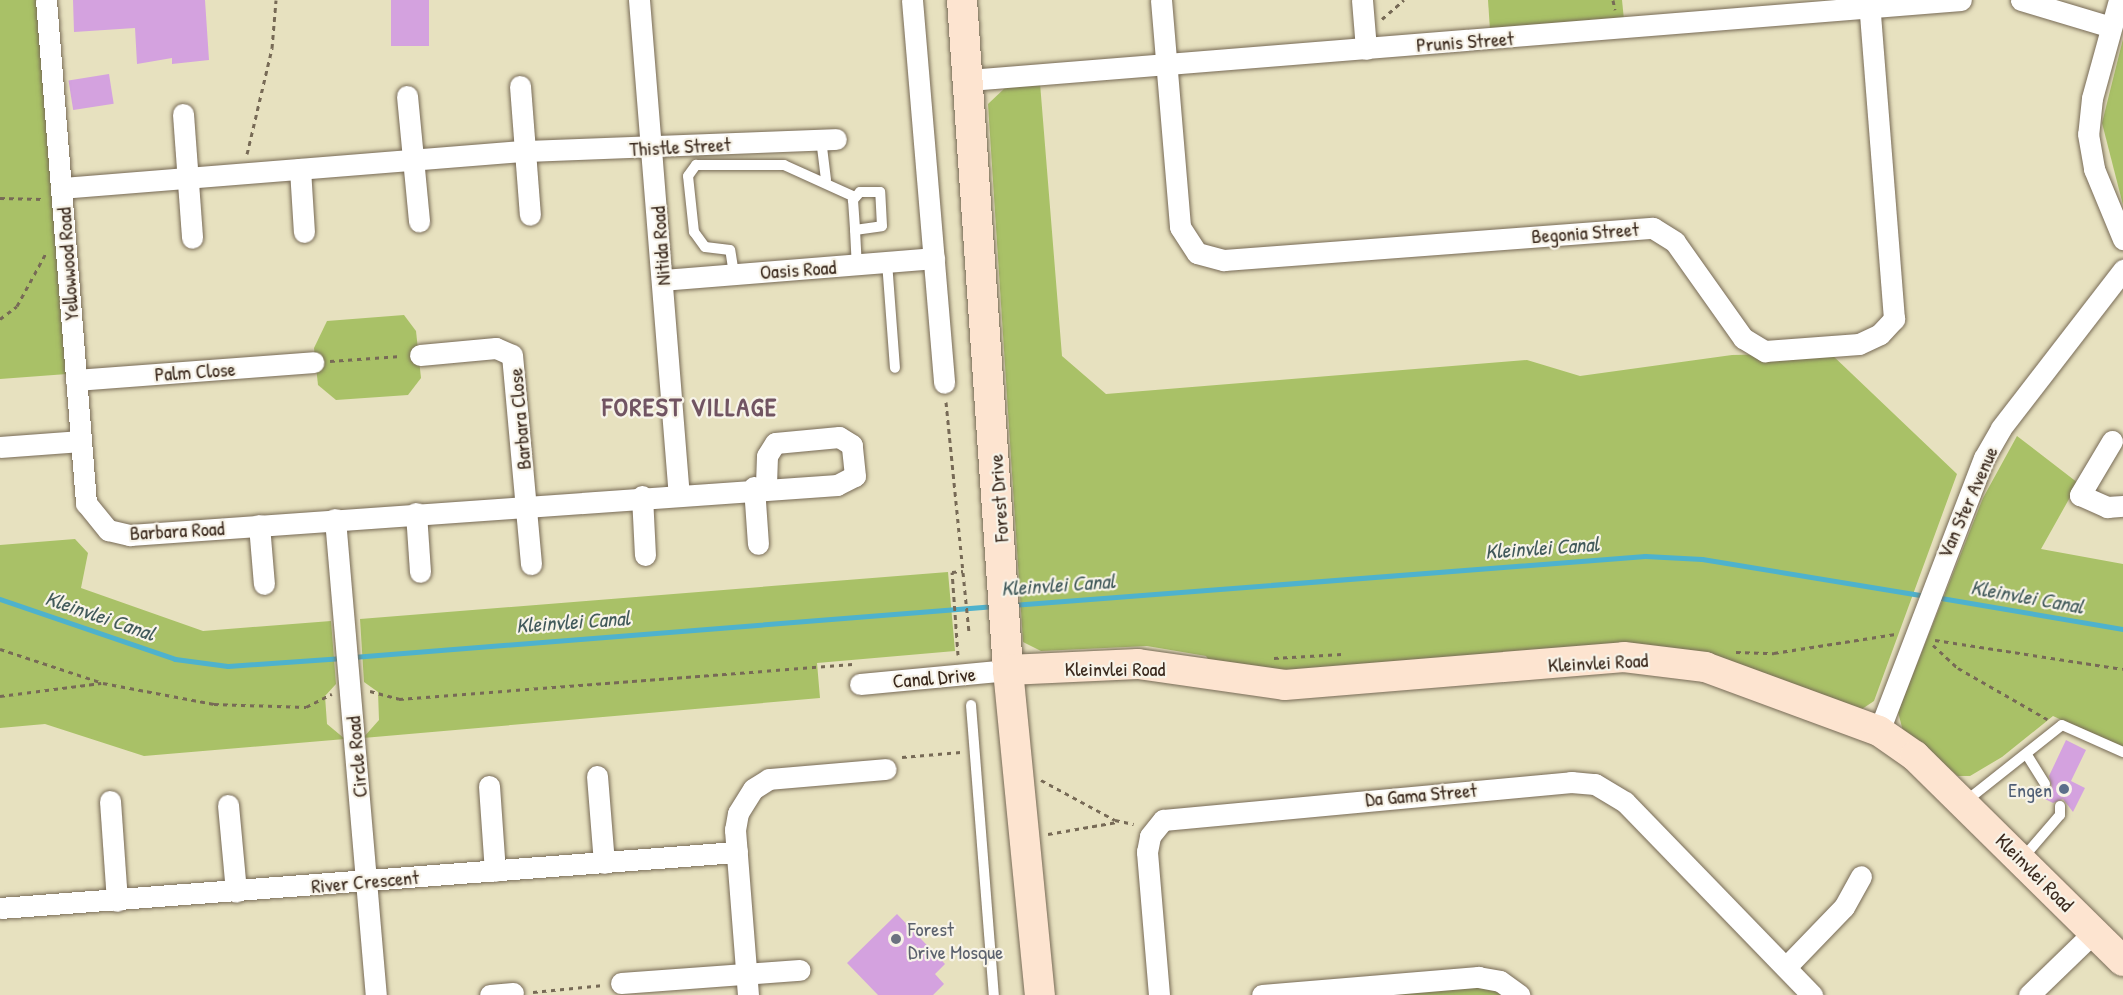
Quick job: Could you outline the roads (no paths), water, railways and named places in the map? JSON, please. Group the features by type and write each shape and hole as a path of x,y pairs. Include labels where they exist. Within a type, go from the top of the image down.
{"street":[{"name":"Yellowwood Road","path":"46,0 86,503 99,523"},
{"name":"Nitida Road","path":"639,0 653,148 679,493"},
{"path":"912,0 944,383"},
{"name":"Forest Drive","path":"962,0 1008,670 1040,995"},
{"name":"Begonia Street","path":"1161,0 1180,227 1190,247 1205,258 1653,228 1675,242 1743,338 1765,351 1859,344 1880,334 1894,319 1870,11"},
{"path":"1362,0 1366,49"},
{"name":"Prunis Street","path":"969,80 1870,11 1961,0"},
{"path":"2021,0 2111,27"},
{"path":"2119,0 2091,98 2088,134 2094,169 2123,239"},
{"path":"520,86 530,215"},
{"path":"407,96 419,221"},
{"path":"183,114 192,238"},
{"name":"Thistle Street","path":"61,188 525,151 653,148 829,139"},
{"path":"300,169 304,232"},
{"name":"Oasis Road","path":"662,280 934,258"},
{"name":"Van Ster Avenue","path":"1878,731 1965,496 2001,428 2123,270"},
{"name":"Barbara Close","path":"420,355 496,348 512,355 527,505"},
{"name":"Palm Close","path":"76,380 313,362"},
{"path":"0,447 81,441"},
{"path":"2112,441 2080,495 2107,507 2123,506"},
{"name":"Barbara Road","path":"99,523 130,535 760,487 758,544"},
{"path":"642,496 645,555"},
{"path":"527,505 531,564"},
{"path":"416,513 420,572"},
{"name":"Circle Road","path":"335,519 375,995"},
{"path":"259,525 264,584"},
{"name":"Kleinvlei Road","path":"1008,670 1138,664 1285,685 1662,659 1705,667 1878,731 1966,801 2123,961"},
{"name":"Canal Drive","path":"860,684 1008,670"},
{"path":"748,995 737,852 738,813 760,783 885,769"},
{"path":"597,776 604,863"},
{"name":"Da Gama Street","path":"1159,995 1148,852 1157,824 1189,813 1571,782 1595,784 1625,802 1812,995"},
{"path":"489,786 495,871"},
{"path":"110,801 117,901"},
{"path":"228,805 236,892"},
{"name":"River Crescent","path":"0,908 236,892 737,852"},
{"path":"1785,968 1844,907 1861,876"},
{"path":"2029,995 2094,932"},
{"path":"621,983 800,970"},
{"path":"1262,995 1478,977 1500,981 1520,995"},
{"path":"490,995 513,993"}],"lane":[{"path":"826,180 829,139"},
{"path":"734,274 730,250 705,247 694,232 691,170 696,165 784,165 826,180 855,197 876,190 883,201 882,226 855,230"},
{"path":"855,197 857,265"},
{"path":"887,262 896,368"},
{"path":"971,705 994,995"},
{"path":"1966,801 2062,725 2123,752"},
{"path":"2027,755 2045,784"},
{"path":"2022,859 2060,815 2060,806"}],"waterway":[{"name":"Kleinvlei Canal","path":"1013,605 1645,556 1702,559 1926,596"},
{"name":"Kleinvlei Canal","path":"1935,597 2123,629"},
{"name":"Kleinvlei Canal","path":"0,599 175,659 228,666 343,658"},
{"name":"Kleinvlei Canal","path":"353,657 995,606"}],"place":[{"name":"Engen","path":"2064,789"},
{"name":"Forest Drive Mosque","path":"896,939"}],"district":[{"name":"FOREST VILLAGE","path":"690,407"}]}
